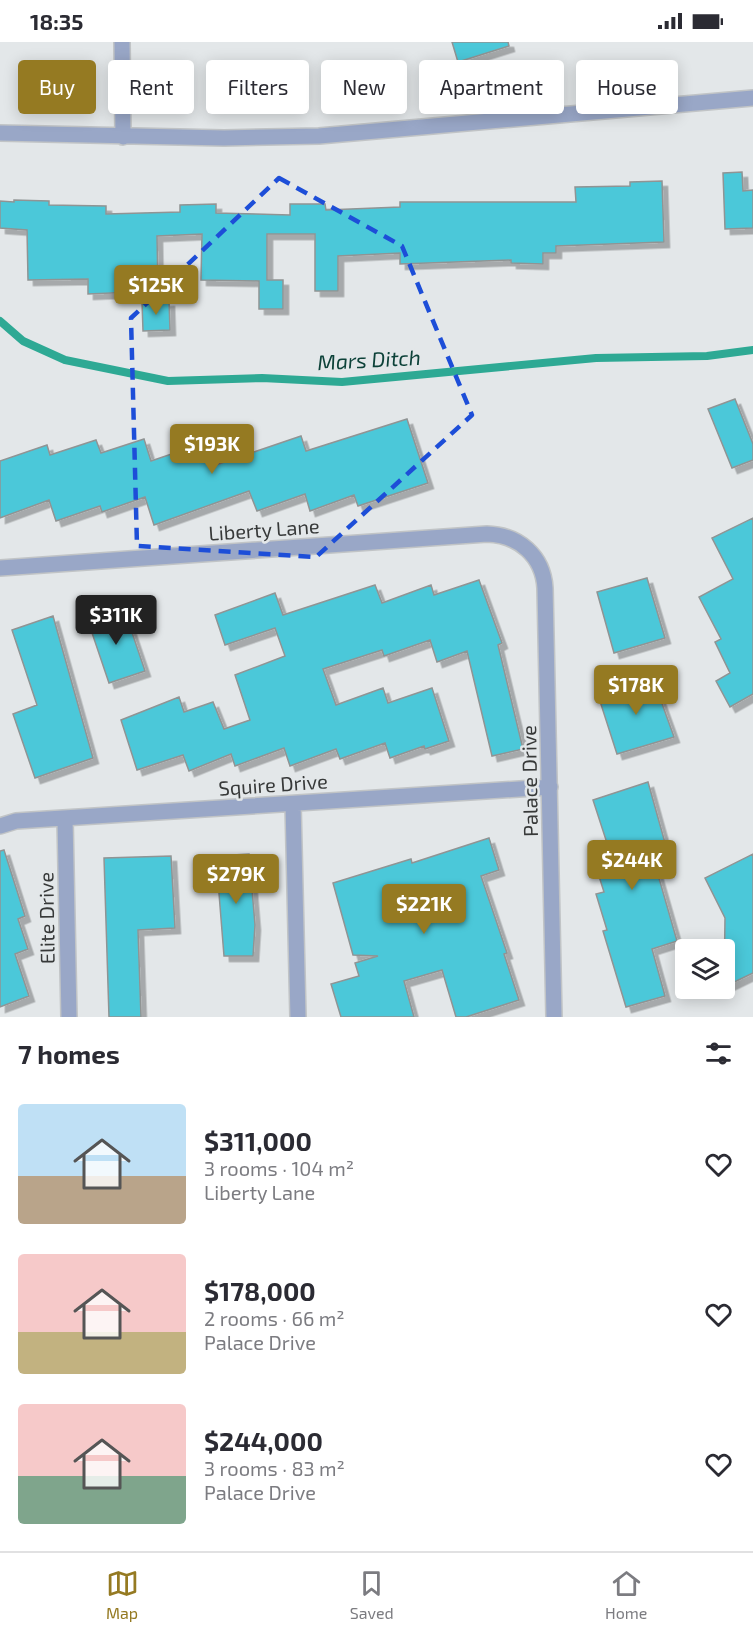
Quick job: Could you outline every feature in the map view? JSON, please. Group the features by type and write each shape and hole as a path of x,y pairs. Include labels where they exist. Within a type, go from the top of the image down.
{"street":[{"path":"122,42 123,137"},
{"path":"0,133 123,137 319,136 753,98"},
{"name":"Liberty Lane","path":"0,568 487,534 510,538 528,548"},
{"name":"Palace Drive","path":"528,548 539,563 545,583 554,1017"},
{"name":"Squire Drive","path":"0,826 16,821 550,787"},
{"path":"293,804 298,1017"},
{"name":"Elite Drive","path":"65,819 69,1017"}],"highlighted area":[{"path":"279,178 402,246 472,415 316,557 137,546 131,318"}],"building":[{"path":"452,42 508,42 509,46 464,60 457,60"},
{"path":"742,172 743,191 753,190 753,228 725,229 723,173"},
{"path":"662,181 664,242 556,246 556,253 543,253 543,264 511,263 511,260 400,264 400,253 338,256 338,291 315,291 315,234 267,234 267,280 283,280 283,309 259,309 259,281 201,280 202,234 157,236 158,291 88,294 88,279 28,280 27,230 0,228 0,201 14,202 14,200 49,201 49,205 106,206 106,214 180,212 180,205 216,204 216,213 290,215 290,204 325,204 326,210 400,207 400,202 576,202 575,187 630,186 630,182"},
{"path":"169,301 170,330 143,331 142,302"},
{"path":"735,399 753,444 753,460 732,468 708,409"},
{"path":"407,419 428,483 358,506 354,495 310,511 305,494 257,511 249,491 154,525 145,497 102,512 100,506 56,521 49,500 0,518 0,461 47,445 50,455 96,440 101,453 144,439 151,461 201,444 210,467 301,436 306,451"},
{"path":"753,518 753,694 730,707 716,681 730,673 715,642 721,639 699,597 733,579 712,538"},
{"path":"647,578 665,638 614,653 597,592"},
{"path":"479,580 502,643 498,645 523,749 492,756 467,651 437,662 430,640 384,656 382,650 323,669 336,705 383,688 388,703 432,688 449,741 425,749 424,746 390,758 385,743 340,759 336,749 290,766 284,748 235,766 231,754 189,771 183,755 137,770 121,720 179,697 184,712 213,702 224,729 250,720 235,675 285,656 275,628 225,645 215,615 275,593 283,615 375,585 382,603 431,585 434,595"},
{"path":"124,609 145,671 109,683 88,621"},
{"path":"53,616 93,758 35,778 13,714 37,705 12,630"},
{"path":"652,676 674,737 617,754 598,695"},
{"path":"648,782 665,843 650,847 676,939 675,942 652,949 665,996 626,1007 603,931 607,930 596,894 604,892 590,848 607,843 593,800"},
{"path":"489,838 499,870 481,876 507,953 504,954 519,1000 466,1017 456,1017 442,970 404,981 414,1017 341,1017 331,984 359,976 355,963 378,956 353,955 333,883 411,859 412,863"},
{"path":"4,850 25,916 18,919 28,949 15,954 29,996 0,1007 0,851"},
{"path":"249,854 255,925 253,956 224,956 216,856"},
{"path":"753,854 753,973 735,982 735,939 725,939 725,918 705,878"},
{"path":"171,856 175,928 138,930 141,1017 109,1017 104,858"}],"waterway":[{"name":"Mars Ditch","path":"0,321 23,341 65,360 168,381 262,378 342,382 596,358 707,356 753,350"}]}
